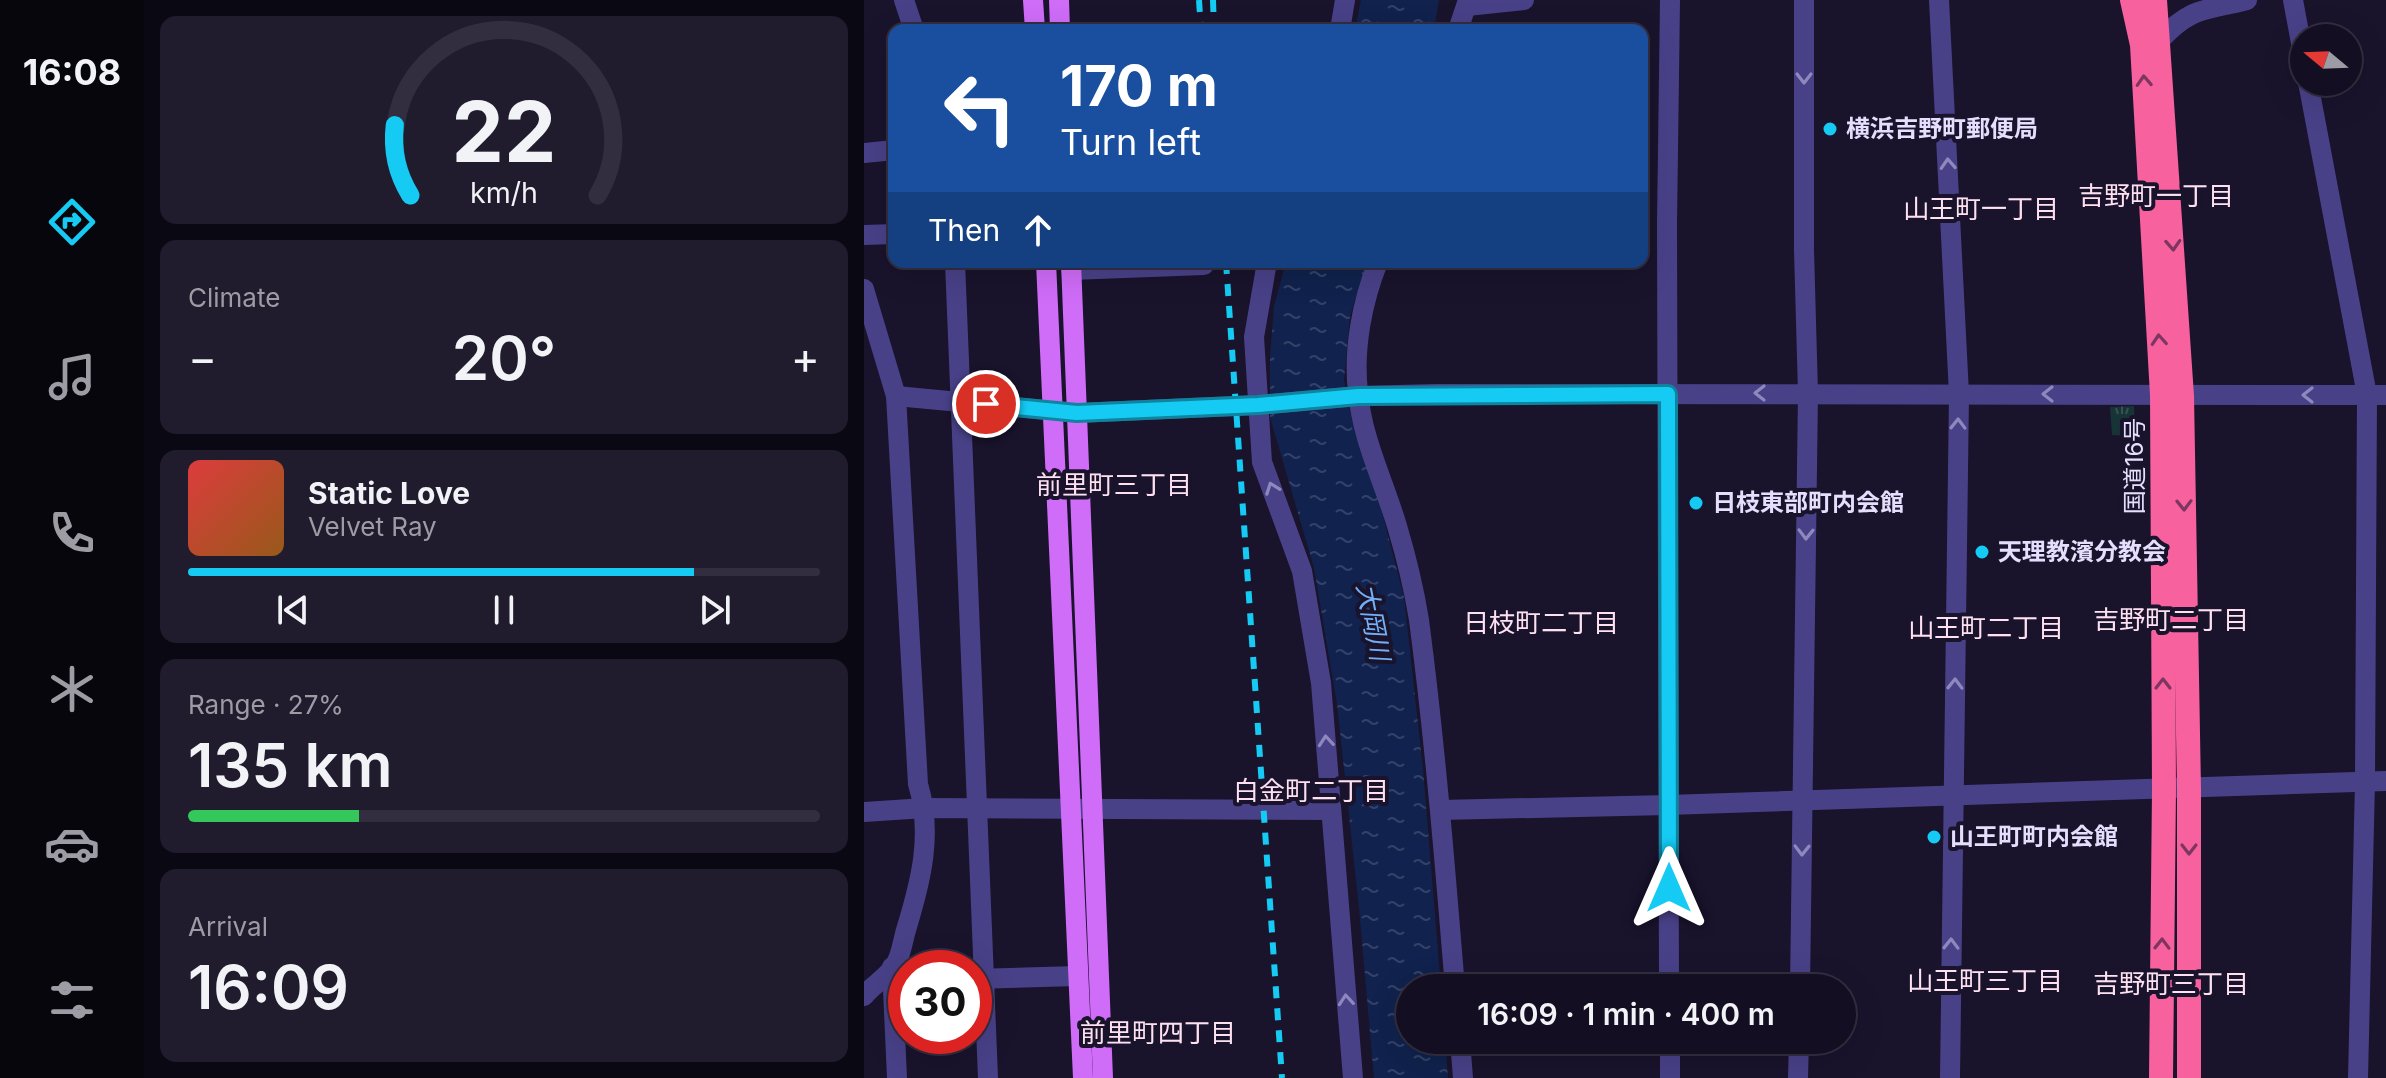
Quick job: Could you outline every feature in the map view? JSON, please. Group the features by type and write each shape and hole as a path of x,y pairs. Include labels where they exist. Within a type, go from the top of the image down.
{"highway":[{"name":"国道16号","path":"2132,0 2142,45 2172,396 2161,1078"},
{"name":"国道16号","path":"2155,0 2160,40 2189,789 2189,1078"}],"main road":[{"path":"1033,0 1035,24"},
{"path":"1059,0 1060,24"},
{"path":"1046,268 1050,409 1083,1078"},
{"path":"1071,268 1103,1078"}],"street":[{"path":"904,0 912,24"},
{"path":"1341,24 1345,0"},
{"path":"1460,24 1468,3 1524,0"},
{"path":"1669,974 1670,0"},
{"path":"1800,974 1808,393 1804,250 1804,0"},
{"path":"1939,0 1959,394 1950,1078"},
{"path":"2160,40 2180,19 2194,12 2247,0"},
{"path":"2293,0 2297,24"},
{"path":"2311,96 2376,395 2376,782 2358,1078"},
{"path":"864,153 888,151"},
{"path":"864,235 888,234"},
{"path":"955,268 978,808 979,950"},
{"path":"1266,268 1254,337 1262,405 1262,462 1302,571 1321,683 1353,1078"},
{"path":"1376,268 1363,317 1353,396 1397,527 1418,617 1440,810 1454,974"},
{"path":"864,289 896,396 918,784 925,808 921,874 900,950"},
{"path":"896,396 1077,413 1262,405 1353,396 1808,393 2376,395"},
{"path":"1440,810 2376,782"},
{"path":"864,812 925,808 1331,810"},
{"path":"992,979 1077,976"},
{"path":"864,996 888,981"},
{"path":"897,1054 897,1078"},
{"path":"986,1054 988,1078"},
{"path":"1461,1054 1463,1078"},
{"path":"1670,1054 1670,1078"},
{"path":"1798,1078 1799,1054"}],"green space":[{"path":"2134,406 2135,436 2112,435 2110,407"}],"water":[{"path":"1361,0 1439,0 1435,24 1356,24"},
{"name":"大岡川","path":"1284,268 1365,268 1350,316 1344,380 1351,417 1373,478 1404,597 1423,769 1440,974 1396,974 1396,1054 1446,1054 1448,1078 1374,1078 1337,704 1314,568 1270,417 1274,306"}],"railway":[{"path":"1199,0 1201,24"},
{"path":"1213,0 1214,24"},
{"path":"1226,268 1282,1078"}],"place":[{"name":"横浜吉野町郵便局","path":"1830,129"},
{"name":"日枝東部町内会館","path":"1696,503"},
{"name":"天理教濱分教会","path":"1982,552"},
{"name":"山王町町内会館","path":"1934,837"}],"district":[{"name":"吉野町一丁目","path":"2156,196"},
{"name":"山王町一丁目","path":"1981,209"},
{"name":"前里町三丁目","path":"1114,485"},
{"name":"吉野町二丁目","path":"2171,620"},
{"name":"日枝町二丁目","path":"1541,623"},
{"name":"山王町二丁目","path":"1986,628"},
{"name":"白金町二丁目","path":"1311,791"},
{"name":"山王町三丁目","path":"1985,981"},
{"name":"吉野町三丁目","path":"2171,984"},
{"name":"前里町四丁目","path":"1158,1033"}],"route":[{"path":"986,404 1077,413 1258,405 1358,396 1668,394 1669,888"}]}
